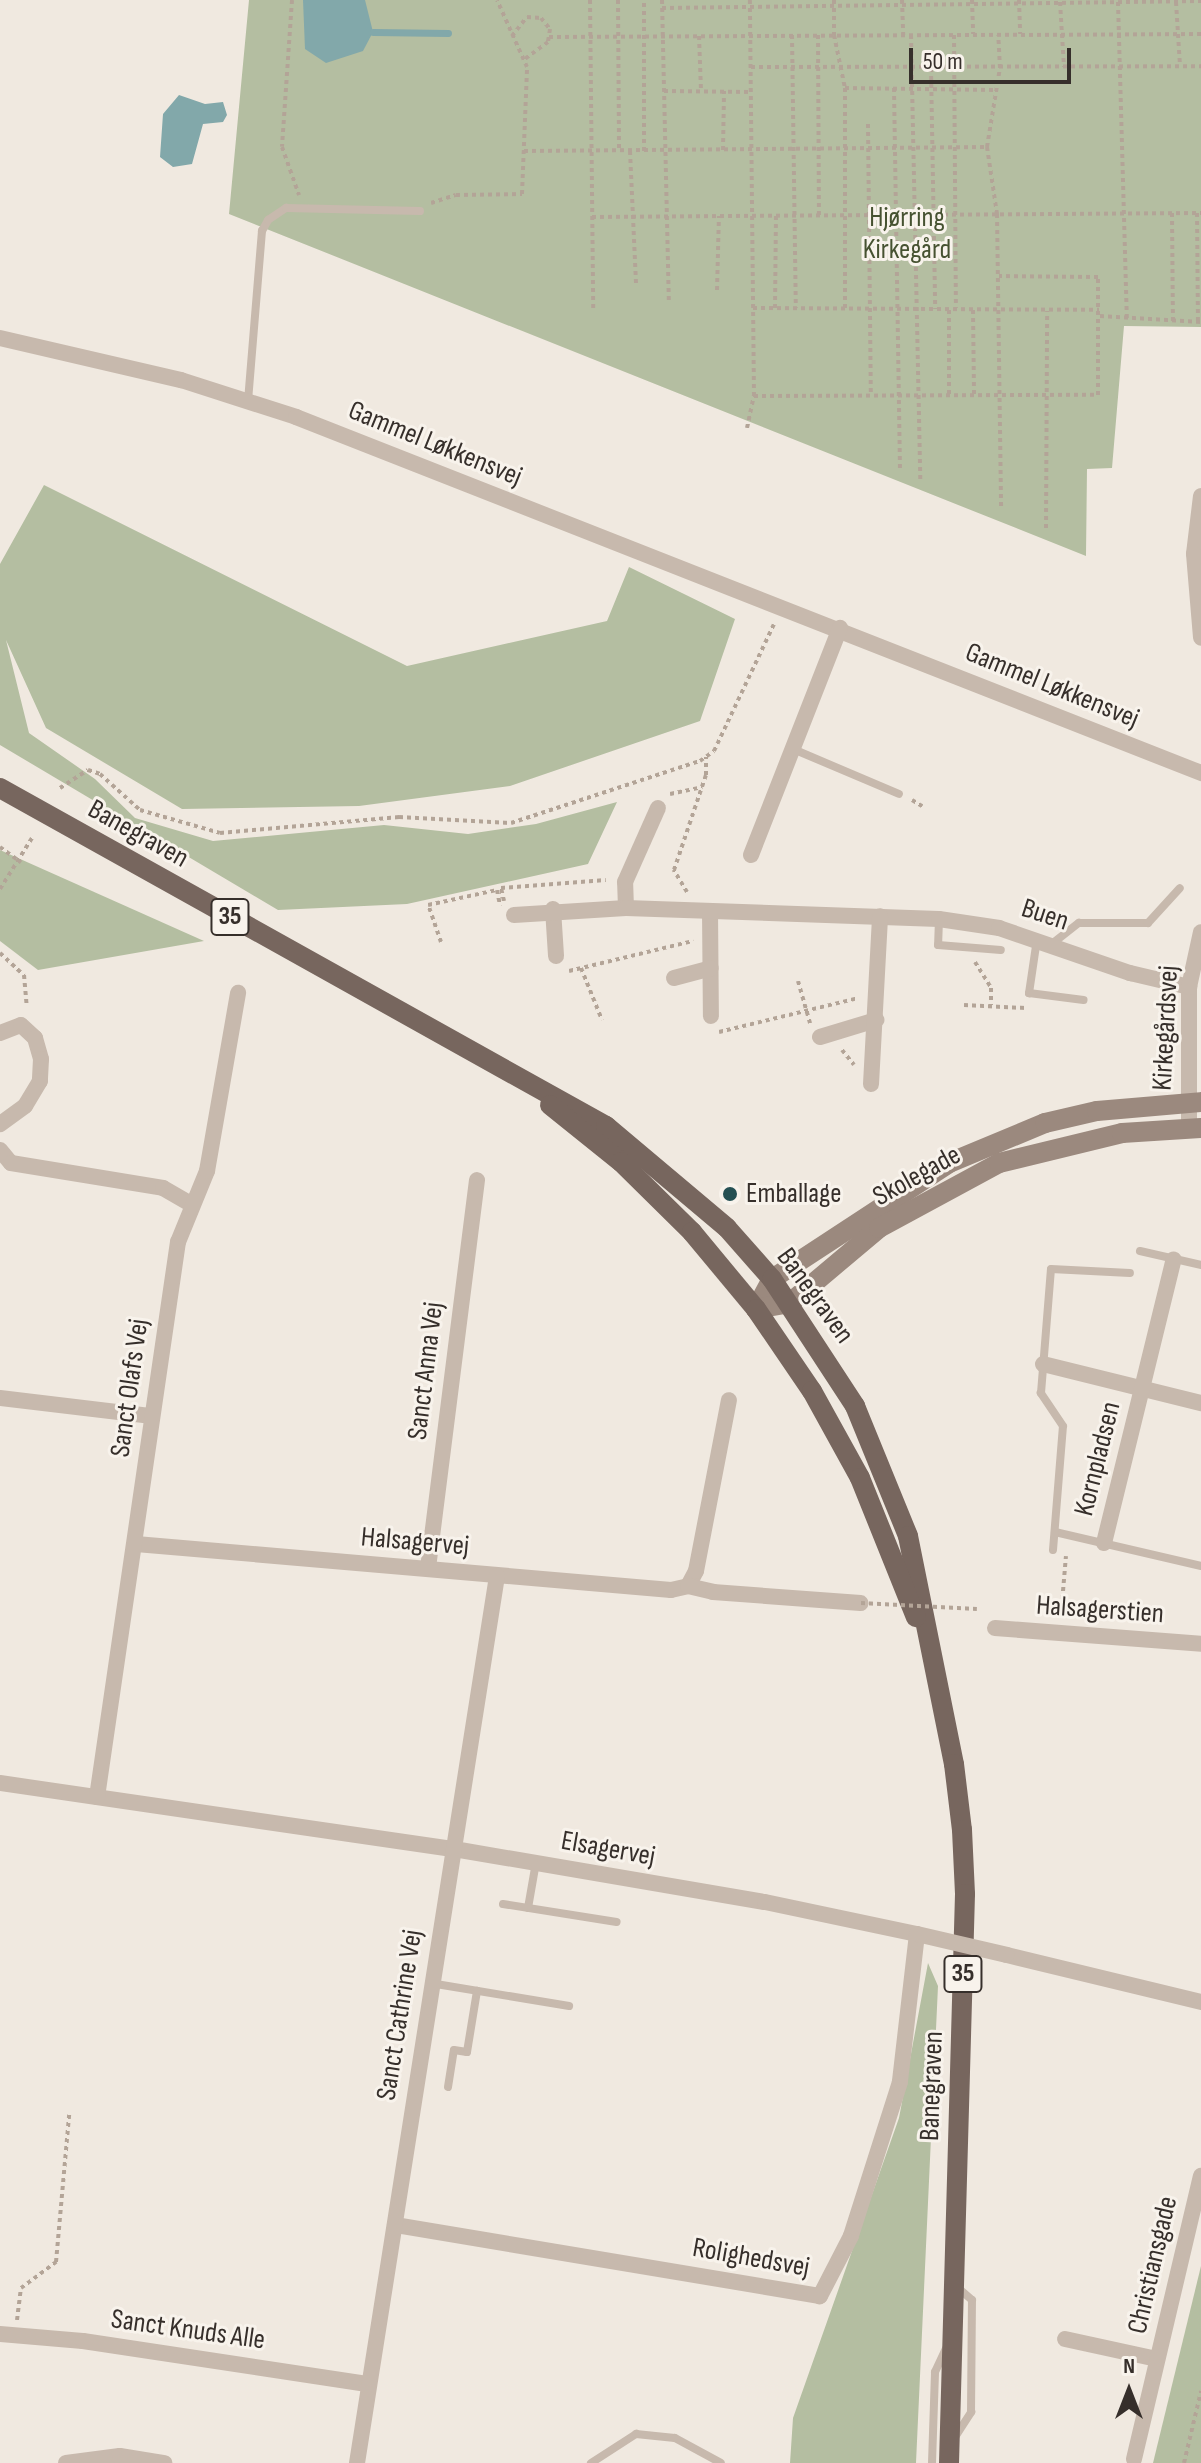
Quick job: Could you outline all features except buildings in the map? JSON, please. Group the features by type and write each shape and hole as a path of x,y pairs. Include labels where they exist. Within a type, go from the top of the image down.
{"main road":[{"name":"Banegraven","path":"0,788 619,1136 727,1228 772,1279 855,1406 884,1470 908,1536 954,1764 965,1894 950,2454"},
{"name":"Banegraven","path":"460,1045 543,1099 621,1162 692,1232 756,1309 812,1391 860,1478 934,1665"}],"street":[{"name":"Gammel Løkkensvej","path":"0,338 181,380 247,401 840,628 1201,773"},
{"path":"1201,496 1194,554 1201,638"},
{"path":"751,855 840,628"},
{"path":"626,908 626,879 658,808"},
{"name":"Buen","path":"514,915 553,909 626,908 939,919 1045,941 1130,973 1189,987"},
{"path":"553,909 556,956"},
{"path":"710,911 711,1016"},
{"path":"871,1084 880,916"},
{"name":"Kirkegårdsvej","path":"1195,1128 1189,987 1201,932"},
{"path":"674,978 711,968"},
{"name":"Sanct Olafs Vej","path":"97,1797 136,1544 150,1416 178,1242 207,1171 238,993"},
{"path":"820,1037 876,1020"},
{"path":"0,1033 21,1025 35,1038 40,1081 25,1106 0,1124"},
{"name":"Skolegade","path":"756,1309 772,1279 899,1191 996,1142 1097,1111 1194,1102"},
{"name":"Skolegade","path":"790,1303 879,1228 999,1163 1122,1133 1195,1128"},
{"path":"0,1150 11,1163 163,1188 192,1205"},
{"name":"Sanct Anna Vej","path":"428,1568 477,1180"},
{"name":"Kornpladsen","path":"1104,1543 1174,1259"},
{"path":"756,1309 790,1303"},
{"name":"Kornpladsen","path":"1043,1364 1201,1403"},
{"path":"0,1398 150,1416"},
{"path":"688,1586 696,1571 729,1400"},
{"name":"Halsagervej","path":"136,1544 671,1590 688,1586 713,1592 861,1603"},
{"name":"Sanct Cathrine Vej","path":"357,2463 429,1983 454,1849 497,1576"},
{"name":"Halsagerstien","path":"995,1628 1201,1644"},
{"name":"Elsagervej","path":"0,1783 536,1862 917,1934 1201,2002"},
{"name":"Rolighedsvej","path":"395,2225 820,2296 851,2236 900,2082 917,1934"},
{"name":"Christiansgade","path":"1134,2459 1201,2176"},
{"name":"Sanct Knuds Alle","path":"7,2335 369,2384"},
{"path":"1065,2339 1157,2359"},
{"path":"66,2463 120,2456 164,2463"}],"lane":[{"path":"247,401 262,231 286,208 420,211"},
{"path":"793,749 899,794"},
{"path":"1084,1000 1029,993 1045,941 1079,923 1148,923 1180,888"},
{"path":"939,919 938,945 1001,950"},
{"path":"1140,1251 1201,1265"},
{"path":"1053,1550 1063,1426 1041,1393 1051,1269 1130,1273"},
{"path":"1055,1532 1201,1566"},
{"path":"528,1908 536,1862"},
{"path":"503,1904 617,1922"},
{"path":"429,1983 569,2006"},
{"path":"448,2087 454,2050 467,2052 477,1991"},
{"path":"950,2454 971,2412 972,2300 954,2285"},
{"path":"932,2463 935,2372 953,2333"},
{"path":"591,2463 636,2434 675,2438 721,2463"}],"path":[{"path":"292,0 282,147 303,208"},
{"path":"420,211 456,195 522,194 525,59 497,0"},
{"path":"590,0 593,308"},
{"path":"618,0 619,152"},
{"path":"644,0 644,151"},
{"path":"662,0 669,303"},
{"path":"747,428 754,396 750,0"},
{"path":"1060,1 1064,67"},
{"path":"1118,1 1128,213 1127,321"},
{"path":"1176,1 1180,66"},
{"path":"662,8 834,3 1201,1"},
{"path":"972,2 973,35"},
{"path":"1019,2 1020,34"},
{"path":"834,3 834,35 845,88 845,308"},
{"path":"902,3 903,35"},
{"path":"512,36 527,17 541,18 550,29 549,37 525,59"},
{"path":"549,37 1201,34"},
{"path":"792,35 796,308"},
{"path":"818,35 819,216"},
{"path":"911,35 920,480"},
{"path":"954,35 956,309"},
{"path":"998,35 1000,68 987,147 997,214 1001,509"},
{"path":"699,36 701,91"},
{"path":"751,67 1201,66"},
{"path":"931,68 935,309"},
{"path":"845,88 995,90"},
{"path":"894,88 900,471"},
{"path":"664,91 751,92"},
{"path":"723,150 724,91"},
{"path":"868,124 871,396"},
{"path":"524,151 578,148 591,152 619,152 987,147"},
{"path":"630,151 636,284"},
{"path":"1172,213 1173,321"},
{"path":"592,217 1199,213 1199,322 1127,321 1099,313 1047,310 753,308"},
{"path":"717,290 719,216"},
{"path":"775,308 776,216"},
{"path":"754,396 1098,395 1098,277 998,276"},
{"path":"949,309 949,396"},
{"path":"973,310 974,396"},
{"path":"1046,528 1047,310"},
{"path":"60,788 88,770 100,774 140,810 220,833 399,817 511,823 700,761 714,751 782,607"},
{"path":"658,808 664,796 702,787"},
{"path":"0,889 21,862 32,838"},
{"path":"0,847 21,862"},
{"path":"441,942 428,905 497,890 502,917 514,915 501,888 626,879"},
{"path":"976,948 975,969 991,988 991,1005"},
{"path":"0,953 24,975 28,988 21,1025"},
{"path":"581,968 602,1020"},
{"path":"711,1016 711,1030 728,1033 864,996"},
{"path":"1053,1550 1066,1555 1060,1633"},
{"path":"861,1603 977,1609"},
{"path":"7,2335 21,2288 56,2262 63,2208 57,2203 69,2115"},
{"path":"1184,2463 1201,2391"}],"green space":[{"name":"Hjørring Kirkegård","path":"249,0 1201,0 1201,327 1124,326 1112,468 1087,469 1086,556 229,214"},
{"path":"44,485 407,666 607,621 629,567 735,619 700,721 510,786 359,806 182,809 46,728 6,640 29,733 95,779 135,818 213,841 384,825 468,834 536,824 617,802 588,864 407,904 278,910 0,745 0,564"},
{"path":"0,850 204,941 38,970 0,941"},
{"path":"928,1963 938,1986 916,2463 790,2463 793,2418 899,2118"},
{"path":"1201,2266 1201,2463 1153,2463"}],"water":[{"path":"303,0 365,0 373,32 363,51 326,63 305,49"},
{"path":"179,95 205,104 223,102 227,115 223,122 203,124 192,164 173,167 160,157 163,114"}],"waterway":[{"path":"373,32 448,33"}],"place":[{"name":"Emballage","path":"730,1194"}]}
